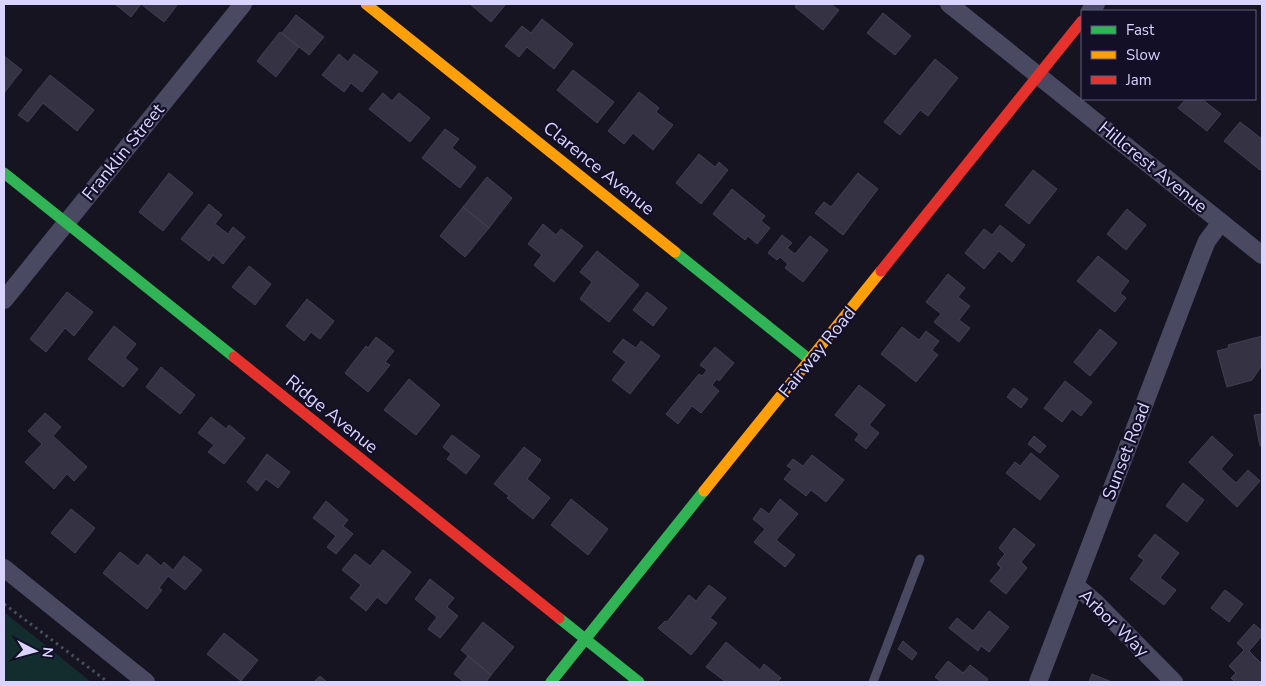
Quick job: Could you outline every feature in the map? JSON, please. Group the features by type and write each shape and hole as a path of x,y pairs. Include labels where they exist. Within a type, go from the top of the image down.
{"street":[{"name":"Franklin Street","path":"4,300 242,4"},
{"name":"Clarence Avenue","path":"366,4 810,360"},
{"name":"Hillcrest Avenue","path":"949,4 1262,256"},
{"name":"Fairway Road","path":"551,682 1081,22"},
{"name":"Ridge Avenue","path":"4,173 639,682"},
{"name":"Sunset Road","path":"1038,682 1202,253 1207,241 1221,222"},
{"path":"4,568 146,682"},
{"name":"Arbor Way","path":"1075,585 1095,602 1174,682"}],"lane":[{"path":"873,682 920,559"}],"path":[{"path":"4,604 108,682"}],"green space":[{"path":"4,612 80,673 91,682 4,682"}],"building":[{"path":"115,4 141,4 131,17"},
{"path":"141,4 178,4 164,22"},
{"path":"470,4 506,4 491,22"},
{"path":"797,4 830,4 839,10 823,30 795,7"},
{"path":"883,13 911,36 895,55 867,33"},
{"path":"296,15 324,37 309,55 282,33"},
{"path":"542,19 573,44 554,69 527,47 519,57 505,46 522,26 531,33"},
{"path":"280,32 299,47 276,77 257,61"},
{"path":"339,54 348,62 354,54 378,72 362,92 351,83 344,92 322,75"},
{"path":"4,56 22,70 4,93"},
{"path":"935,59 958,78 928,116 920,110 900,135 884,122"},
{"path":"573,70 614,102 597,123 557,90"},
{"path":"50,75 94,110 77,131 43,103 28,122 18,115"},
{"path":"639,92 659,108 656,112 673,125 653,150 633,133 624,144 608,131"},
{"path":"383,93 392,101 399,93 430,118 410,142 369,109"},
{"path":"1185,100 1203,100 1221,114 1207,131 1178,108"},
{"path":"1240,122 1262,139 1262,168 1260,170 1224,141"},
{"path":"445,129 459,139 452,148 476,167 460,188 422,158"},
{"path":"699,154 715,167 719,162 728,170 701,204 676,183"},
{"path":"1033,170 1057,189 1029,224 1005,205"},
{"path":"169,173 193,193 163,231 139,212"},
{"path":"858,173 878,189 843,235 815,213 824,202 831,207"},
{"path":"487,177 512,198 489,228 463,207"},
{"path":"732,189 765,216 761,221 770,228 757,244 748,236 745,240 713,214"},
{"path":"209,204 222,215 215,224 228,234 233,227 245,237 223,264 213,255 209,261 181,239"},
{"path":"463,207 489,228 465,257 440,236"},
{"path":"1127,209 1146,225 1126,250 1107,234"},
{"path":"543,224 556,235 561,229 583,246 554,282 534,265 542,255 528,244"},
{"path":"1000,225 1025,245 1012,262 999,251 984,269 965,253 984,229 992,235"},
{"path":"782,235 792,243 787,248 795,254 810,236 828,250 803,282 785,268 788,264 780,257 777,260 768,253"},
{"path":"597,251 639,285 609,322 580,299 592,282 580,272"},
{"path":"1098,256 1129,281 1120,293 1126,298 1115,312 1077,281"},
{"path":"249,266 271,284 255,305 232,287"},
{"path":"948,274 965,288 958,297 970,306 959,320 970,328 959,342 934,322 941,314 926,302"},
{"path":"67,292 93,312 74,336 65,328 46,352 30,339"},
{"path":"647,292 667,308 653,326 633,310"},
{"path":"307,299 334,321 320,339 311,332 304,341 286,326"},
{"path":"114,326 136,344 125,358 138,369 123,387 88,359"},
{"path":"902,327 919,340 926,331 939,341 932,350 938,355 916,382 881,354"},
{"path":"1100,329 1117,343 1090,376 1074,362"},
{"path":"1262,336 1262,365 1252,380 1227,387 1217,351 1229,348 1228,345"},
{"path":"376,337 394,351 385,362 390,365 368,392 345,373 366,346 368,348"},
{"path":"623,339 636,348 641,341 660,356 630,394 612,380 626,362 613,352"},
{"path":"715,347 734,363 719,381 717,379 712,385 719,391 701,413 692,406 678,424 666,414 699,374 702,376 707,370 700,365"},
{"path":"161,367 195,395 180,414 146,387"},
{"path":"409,379 440,405 416,435 384,410"},
{"path":"1065,381 1092,402 1081,416 1072,409 1062,422 1044,408"},
{"path":"859,385 885,405 869,425 879,433 866,449 855,440 859,434 835,415"},
{"path":"1014,388 1028,399 1021,408 1007,397"},
{"path":"45,413 61,427 53,436 87,467 74,481 67,474 54,489 25,462 42,444 28,431"},
{"path":"1262,414 1262,445 1260,446 1254,415"},
{"path":"211,417 226,429 229,425 245,438 224,464 208,452 214,445 198,433"},
{"path":"452,435 480,456 466,474 447,459 451,454 443,447"},
{"path":"1034,436 1046,446 1040,453 1028,444"},
{"path":"1212,436 1233,455 1221,469 1236,483 1248,470 1260,481 1237,507 1189,462"},
{"path":"524,447 541,460 527,479 550,498 533,519 507,498 509,496 494,484"},
{"path":"1031,453 1059,476 1040,500 1006,473 1015,462 1020,466"},
{"path":"267,454 290,472 278,488 266,479 257,491 247,482"},
{"path":"812,455 844,480 826,502 811,490 806,496 784,479 792,469 787,466 793,459 803,466"},
{"path":"1183,483 1204,500 1187,522 1166,506"},
{"path":"571,499 608,529 588,555 551,525"},
{"path":"780,499 798,514 776,540 795,555 785,567 754,542 765,529 753,519 761,508 769,514"},
{"path":"326,501 348,520 343,526 353,534 336,554 327,547 336,536 313,518"},
{"path":"71,509 95,528 75,553 51,533"},
{"path":"1014,528 1035,545 1021,562 1027,568 1006,594 990,581 1001,568 997,564 1005,554 999,548"},
{"path":"1155,534 1179,553 1160,578 1176,590 1164,605 1130,579 1144,560 1138,556"},
{"path":"383,550 411,572 386,604 377,597 366,611 350,598 361,585 342,570 355,554 370,566"},
{"path":"120,552 138,566 147,554 161,566 164,562 173,570 184,556 202,570 185,590 168,576 159,588 162,590 147,609 103,573"},
{"path":"430,579 454,598 447,607 458,616 440,638 428,629 437,617 415,599"},
{"path":"709,585 726,598 710,618 717,623 691,655 658,628 665,621 667,622 689,595 696,601"},
{"path":"1225,590 1243,604 1229,622 1211,608"},
{"path":"989,611 1009,627 989,652 981,646 978,651 949,628 957,618 973,631"},
{"path":"483,622 514,647 491,675 461,650"},
{"path":"1254,624 1262,631 1262,636 1249,651 1262,664 1262,682 1235,682 1231,678 1236,673 1229,666 1244,650 1237,643"},
{"path":"224,633 258,660 241,681 207,654"},
{"path":"903,641 917,653 912,660 898,649"},
{"path":"726,642 760,670 764,664 781,678 777,682 726,682 706,667"},
{"path":"468,656 491,675 486,682 464,682 454,674"},
{"path":"948,661 963,673 970,665 988,679 986,682 941,682 935,677"},
{"path":"1092,674 1112,682 1089,682"},
{"path":"320,676 327,682 314,682"}],"traffic: fast":[{"path":"4,173 234,357"},
{"path":"675,252 810,360"},
{"path":"551,682 704,491"},
{"path":"559,618 639,682"}],"traffic: slow":[{"path":"366,4 675,252"},
{"path":"704,491 881,271"}],"traffic: jam":[{"path":"881,271 1081,22"},
{"path":"234,357 559,618"}]}
